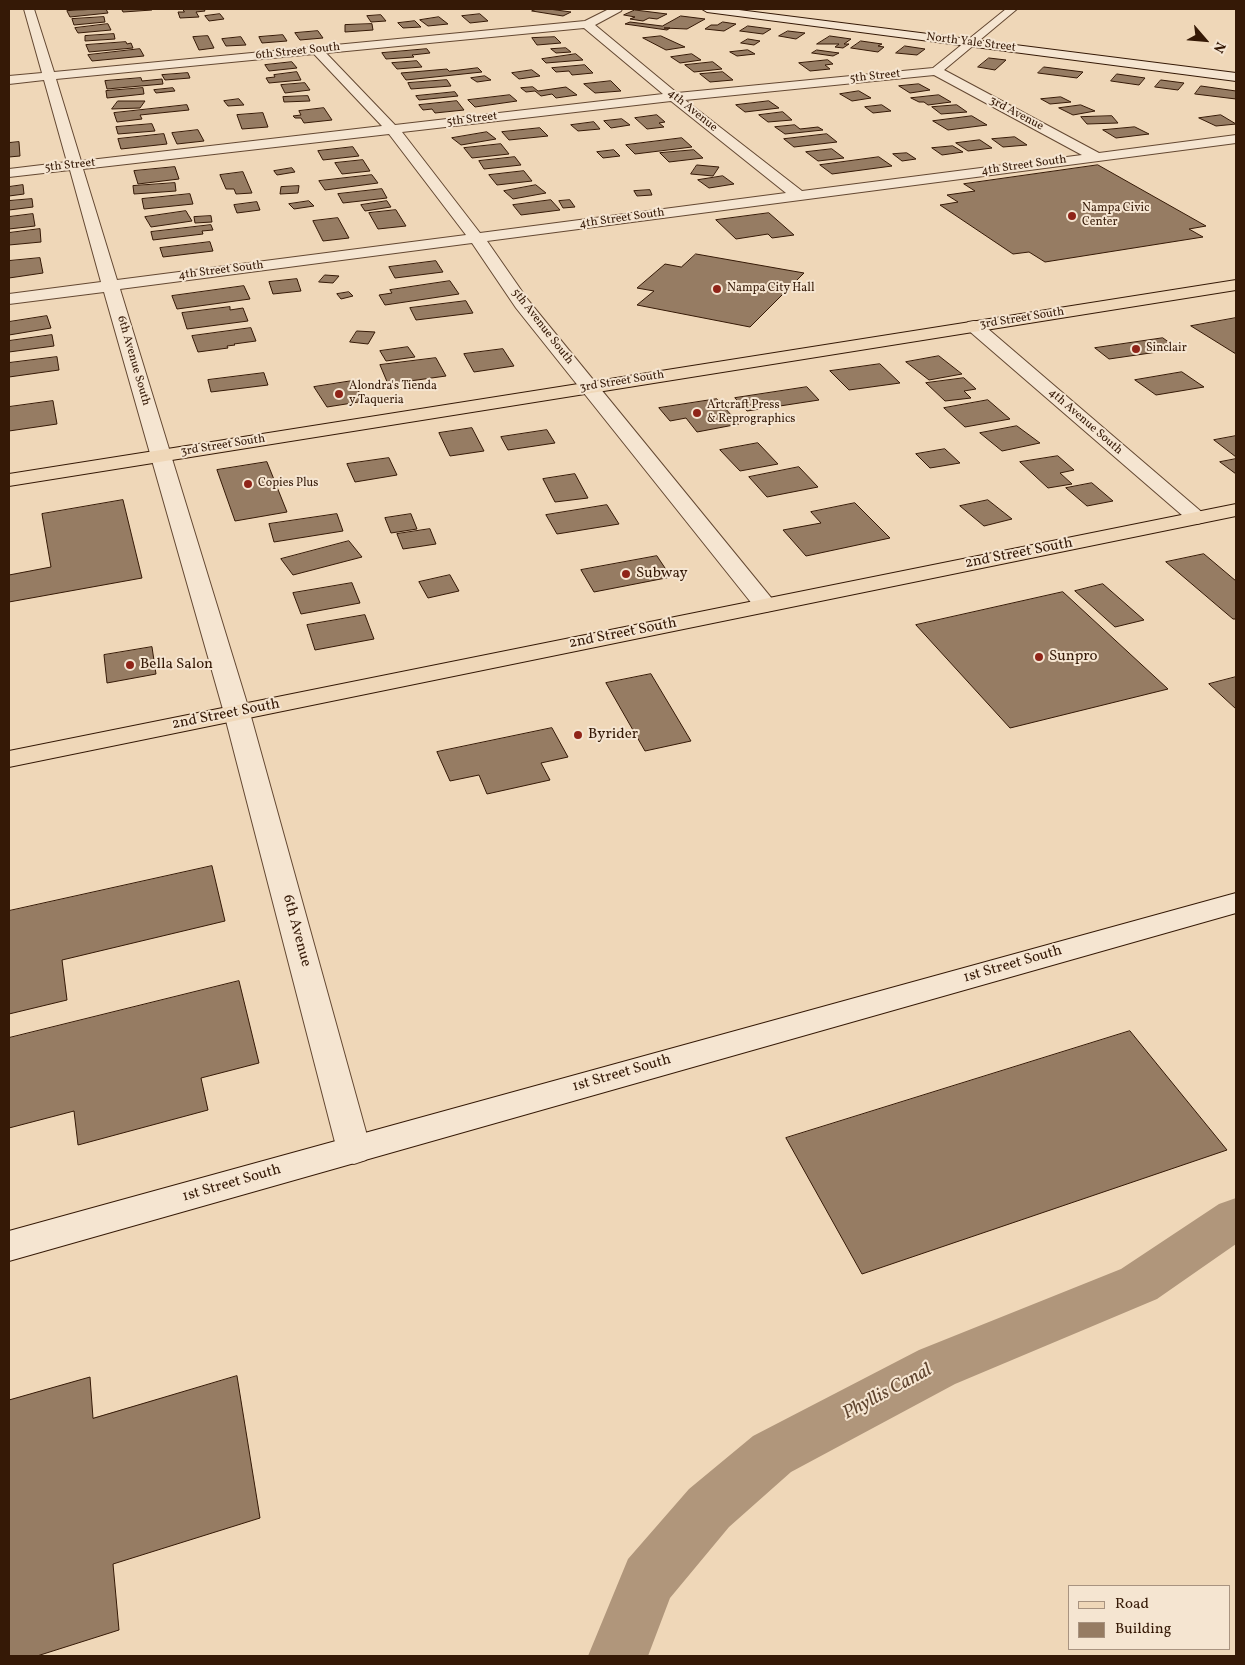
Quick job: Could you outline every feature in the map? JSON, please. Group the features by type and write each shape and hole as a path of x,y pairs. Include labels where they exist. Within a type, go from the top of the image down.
{"main road":[{"name":"3rd Street South","path":"9,480 1236,285"},
{"name":"2nd Street South","path":"9,759 1236,510"}],"street":[{"name":"6th Avenue South","path":"29,9 237,712"},
{"path":"587,24 617,9"},
{"name":"North Yale Street","path":"707,9 1236,77"},
{"path":"936,71 1012,9"},
{"name":"6th Street South","path":"9,80 587,24"},
{"name":"4th Avenue","path":"587,24 674,97 799,196"},
{"name":"5th Avenue South","path":"317,50 393,130 477,239 522,304 765,606"},
{"name":"5th Street","path":"9,172 674,97 936,71"},
{"name":"3rd Avenue","path":"936,71 1096,157"},
{"name":"4th Street South","path":"9,299 1236,139"},
{"name":"4th Avenue South","path":"974,326 1197,518"},
{"name":"6th Avenue","path":"237,712 354,1150"},
{"name":"1st Street South","path":"9,1246 1236,903"}],"building":[{"path":"106,9 108,13 70,17 67,11"},
{"path":"183,9 204,9 205,11 196,12 199,17 180,18 178,12 184,12"},
{"path":"537,9 571,12 563,16 532,11"},
{"path":"122,10 152,10 123,12"},
{"path":"635,10 667,14 657,19 649,18 643,21 630,19 635,17 624,15"},
{"path":"220,14 224,19 209,21 205,16"},
{"path":"480,14 488,21 470,23 462,16"},
{"path":"381,15 386,21 371,22 367,16"},
{"path":"681,16 705,19 687,29 670,28 667,30 625,24 630,22 662,26"},
{"path":"104,17 105,22 74,25 72,19"},
{"path":"439,17 448,24 428,26 420,20"},
{"path":"415,21 421,27 403,28 398,23"},
{"path":"723,22 736,24 724,31 705,29 711,25"},
{"path":"108,24 111,30 78,33 75,28"},
{"path":"372,24 373,30 345,32 345,25"},
{"path":"748,26 771,29 763,34 740,31"},
{"path":"318,31 323,38 300,40 295,33"},
{"path":"788,31 805,33 796,39 779,36"},
{"path":"114,34 115,39 85,41 85,36"},
{"path":"283,35 287,41 262,43 259,37"},
{"path":"208,36 214,48 199,50 193,37"},
{"path":"661,36 685,47 666,50 643,38"},
{"path":"830,36 851,39 844,44 849,44 843,48 835,47 839,44 817,44"},
{"path":"241,37 246,45 226,46 222,39"},
{"path":"555,37 561,43 537,45 532,38"},
{"path":"748,39 760,41 754,45 741,43"},
{"path":"861,41 882,44 878,46 884,47 878,52 851,48"},
{"path":"126,42 127,44 131,43 133,48 89,52 86,45"},
{"path":"905,46 925,49 917,55 896,53"},
{"path":"566,48 571,52 556,53 551,49"},
{"path":"140,49 144,56 92,61 88,55"},
{"path":"427,49 430,53 412,55 414,57 386,59 382,53"},
{"path":"748,50 755,54 737,56 730,52"},
{"path":"817,50 839,53 833,56 812,53"},
{"path":"576,54 583,60 546,63 542,59"},
{"path":"692,54 701,60 680,63 671,57"},
{"path":"989,58 1006,60 995,70 978,67"},
{"path":"828,60 833,64 825,65 830,69 810,71 799,63"},
{"path":"417,61 422,67 397,69 392,63"},
{"path":"292,62 297,68 269,71 265,65"},
{"path":"713,62 722,69 694,72 685,65"},
{"path":"585,65 593,73 572,75 569,71 556,72 552,68"},
{"path":"1044,67 1083,72 1077,78 1038,73"},
{"path":"478,68 482,72 406,80 401,73 447,69 449,71"},
{"path":"532,70 540,76 519,79 512,73"},
{"path":"297,72 301,80 269,83 266,78 275,77 274,75"},
{"path":"723,72 733,80 710,82 700,74"},
{"path":"188,73 190,78 165,80 162,75"},
{"path":"1117,74 1145,78 1139,85 1111,81"},
{"path":"485,76 491,80 477,82 471,78"},
{"path":"141,78 142,81 162,79 163,84 107,89 105,81"},
{"path":"447,80 451,86 411,89 408,83"},
{"path":"1161,80 1184,83 1178,90 1155,87"},
{"path":"611,81 621,91 595,93 584,84"},
{"path":"305,83 310,90 285,93 281,85"},
{"path":"919,84 930,90 910,93 899,86"},
{"path":"1201,86 1236,91 1236,99 1195,94"},
{"path":"533,87 538,91 566,87 577,95 556,98 552,94 541,96 535,91 526,92 521,88"},
{"path":"143,88 144,94 107,98 106,91"},
{"path":"173,88 175,91 156,93 154,90"},
{"path":"859,91 871,98 852,101 840,94"},
{"path":"455,92 458,96 419,100 416,96"},
{"path":"510,95 517,101 475,107 468,100"},
{"path":"939,95 951,102 928,105 911,98"},
{"path":"308,96 310,101 284,102 283,97"},
{"path":"1061,97 1071,102 1050,104 1041,99"},
{"path":"239,99 244,105 228,106 224,101"},
{"path":"118,101 145,101 140,108 112,109"},
{"path":"457,101 464,110 435,113 432,109 423,110 419,105"},
{"path":"769,101 779,108 745,112 736,105"},
{"path":"187,105 189,110 140,115 142,119 117,122 114,113"},
{"path":"882,105 891,111 873,113 865,107"},
{"path":"957,105 967,112 941,114 932,107"},
{"path":"1081,105 1095,111 1073,115 1059,108"},
{"path":"324,108 332,120 304,123 301,118 293,116 301,115 299,111"},
{"path":"783,112 792,120 768,122 759,115"},
{"path":"263,113 268,127 242,129 237,115"},
{"path":"657,115 665,122 659,123 664,127 647,129 635,118"},
{"path":"1221,115 1236,124 1216,126 1199,118"},
{"path":"972,116 987,125 948,130 933,121"},
{"path":"1112,116 1118,123 1087,124 1081,117"},
{"path":"622,119 630,125 611,128 604,121"},
{"path":"594,122 600,129 578,131 571,125"},
{"path":"152,124 155,131 118,134 116,127"},
{"path":"795,125 800,129 818,127 823,130 785,134 775,127"},
{"path":"1135,127 1149,134 1116,138 1103,130"},
{"path":"540,128 548,136 509,140 502,132"},
{"path":"198,130 204,141 177,144 172,133"},
{"path":"487,132 496,139 461,145 452,138"},
{"path":"164,134 167,144 121,149 118,139"},
{"path":"827,134 837,142 794,147 784,139"},
{"path":"1015,137 1027,145 1003,147 992,139"},
{"path":"682,138 692,147 635,154 626,145"},
{"path":"980,140 992,148 968,151 956,143"},
{"path":"19,142 20,156 9,157 9,143"},
{"path":"501,144 509,154 472,158 464,148"},
{"path":"953,146 963,152 942,155 932,148"},
{"path":"353,147 359,156 323,160 318,151"},
{"path":"832,149 844,158 818,161 806,152"},
{"path":"614,150 620,156 603,158 597,152"},
{"path":"694,150 703,158 669,162 660,153"},
{"path":"907,153 916,159 902,161 893,154"},
{"path":"515,157 521,165 484,169 479,161"},
{"path":"879,157 892,166 832,174 820,165"},
{"path":"363,160 370,171 342,174 335,163"},
{"path":"697,165 719,167 713,176 691,174"},
{"name":"Nampa Civic Center","path":"1098,165 1206,226 1189,229 1203,237 1045,262 1029,252 1013,254 940,205 958,202 947,195 975,191 964,184"},
{"path":"175,167 179,179 138,184 134,171"},
{"path":"292,168 295,172 277,175 274,171"},
{"path":"524,171 532,181 497,185 489,175"},
{"path":"243,172 252,193 236,194 234,189 226,189 220,175"},
{"path":"372,175 378,183 325,190 319,181"},
{"path":"723,176 734,184 709,188 698,180"},
{"path":"175,183 176,191 134,194 133,186"},
{"path":"23,185 24,194 9,196 9,187"},
{"path":"536,185 546,193 513,199 504,191"},
{"path":"299,186 298,193 280,194 281,187"},
{"path":"382,189 387,198 343,203 338,194"},
{"path":"650,190 652,195 637,196 634,191"},
{"path":"190,194 193,204 144,209 142,199"},
{"path":"32,199 33,207 9,210 9,201"},
{"path":"551,200 560,210 521,215 513,205"},
{"path":"570,200 575,207 563,208 559,201"},
{"path":"309,201 314,206 294,209 289,204"},
{"path":"387,201 391,207 365,211 361,205"},
{"path":"257,202 260,210 237,213 234,205"},
{"path":"396,210 406,226 378,229 369,213"},
{"path":"186,211 192,221 151,227 145,217"},
{"path":"769,213 794,235 772,238 768,234 736,239 716,220"},
{"path":"33,214 35,226 9,229 9,217"},
{"path":"211,216 212,222 195,223 194,217"},
{"path":"338,218 349,238 323,241 313,221"},
{"path":"211,225 213,230 202,231 203,234 153,240 151,232"},
{"path":"40,229 41,242 9,245 9,233"},
{"path":"210,242 213,251 163,257 160,248"},
{"name":"Nampa City Hall","path":"696,254 804,273 750,327 637,305 654,291 637,288 665,264 681,267"},
{"path":"40,258 43,273 9,278 9,261"},
{"path":"436,261 443,272 395,278 389,267"},
{"path":"325,275 339,276 333,283 319,282"},
{"path":"297,279 301,291 273,294 269,282"},
{"path":"450,281 459,294 385,305 379,295 392,293 390,290"},
{"path":"244,286 250,299 177,309 172,296"},
{"path":"349,292 353,296 341,299 337,294"},
{"path":"466,301 473,313 416,320 410,308"},
{"path":"230,307 230,310 243,308 248,321 187,329 182,313"},
{"path":"47,316 51,328 9,335 9,322"},
{"path":"1236,318 1236,354 1191,326"},
{"path":"251,328 256,341 234,344 227,346 228,348 198,352 192,336"},
{"path":"357,331 375,332 368,344 350,342"},
{"path":"52,335 54,346 9,352 9,341"},
{"name":"Sinclair","path":"1163,338 1178,349 1109,359 1095,348"},
{"path":"408,347 415,357 386,361 380,351"},
{"path":"503,349 514,366 474,372 464,354"},
{"path":"939,356 962,374 929,380 906,362"},
{"path":"57,357 59,370 9,377 9,363"},
{"path":"436,358 446,376 388,384 380,365"},
{"path":"880,364 900,383 849,390 830,371"},
{"path":"1182,372 1204,387 1156,395 1135,380"},
{"path":"264,373 268,385 211,392 208,380"},
{"path":"964,378 976,389 964,391 971,398 945,401 926,383"},
{"name":"Alondra's Tienda y Taqueria","path":"352,381 365,401 327,407 314,387"},
{"path":"807,387 819,400 747,411 735,398"},
{"name":"Artcraft Press & Reprographics","path":"717,399 739,424 697,432 686,418 670,421 659,408"},
{"path":"988,400 1010,419 965,427 944,408"},
{"path":"53,401 57,424 9,431 9,407"},
{"path":"1017,426 1040,443 1002,451 980,433"},
{"path":"472,428 484,451 450,456 439,433"},
{"path":"547,430 555,443 508,450 501,437"},
{"path":"1236,436 1236,457 1214,440"},
{"path":"758,443 778,464 740,471 720,450"},
{"path":"945,449 960,463 930,468 916,454"},
{"path":"1058,456 1074,470 1060,473 1072,484 1048,488 1020,462"},
{"path":"389,458 397,475 355,482 347,464"},
{"path":"1236,459 1236,474 1220,462"},
{"path":"267,462 287,512 235,521 217,470"},
{"path":"799,467 818,487 767,497 749,477"},
{"path":"575,474 588,498 555,502 543,479"},
{"path":"1092,483 1113,501 1087,506 1066,488"},
{"path":"123,500 142,578 9,602 9,575 51,567 42,514"},
{"path":"988,500 1012,519 984,526 960,506"},
{"path":"855,503 890,538 806,556 783,530 821,523 811,512"},
{"path":"607,505 619,524 557,534 546,515"},
{"path":"337,514 343,531 274,542 269,524"},
{"path":"411,514 417,529 391,533 385,518"},
{"path":"430,529 436,544 403,549 397,534"},
{"path":"349,541 362,557 293,575 281,559"},
{"path":"1204,554 1236,581 1236,619 1233,619 1166,562"},
{"name":"Subway","path":"657,556 671,577 594,592 581,570"},
{"path":"450,575 459,591 428,598 419,582"},
{"path":"352,583 360,603 301,614 293,593"},
{"path":"1103,584 1144,620 1115,627 1075,591"},
{"name":"Sunpro","path":"1063,592 1168,689 1010,728 916,625"},
{"path":"365,615 374,639 315,650 307,625"},
{"name":"Bella Salon","path":"152,647 156,674 107,683 104,655"},
{"path":"651,674 691,741 645,751 606,683"},
{"path":"1236,677 1236,709 1209,684"},
{"path":"552,728 568,757 541,763 550,780 487,794 479,775 450,781 437,752"},
{"path":"212,866 225,921 62,960 67,1000 9,1014 9,911"},
{"path":"239,981 259,1063 201,1078 208,1110 78,1145 74,1111 9,1128 9,1038"},
{"path":"1130,1031 1227,1150 862,1274 786,1138"},
{"path":"237,1376 260,1518 113,1564 119,1630 37,1656 9,1656 9,1400 90,1377 93,1418"}],"waterway":[{"name":"Phyllis Canal","path":"618,1656 648,1579 709,1508 772,1454 937,1367 1139,1284 1236,1218"}],"place":[{"name":"Nampa Civic Center","path":"1072,216"},
{"name":"Nampa City Hall","path":"717,289"},
{"name":"Sinclair","path":"1136,349"},
{"name":"Alondra's Tienda y Taqueria","path":"339,394"},
{"name":"Artcraft Press & Reprographics","path":"697,413"},
{"name":"Copies Plus","path":"248,484"},
{"name":"Subway","path":"626,574"},
{"name":"Sunpro","path":"1039,657"},
{"name":"Bella Salon","path":"130,665"},
{"name":"Byrider","path":"578,735"}]}
